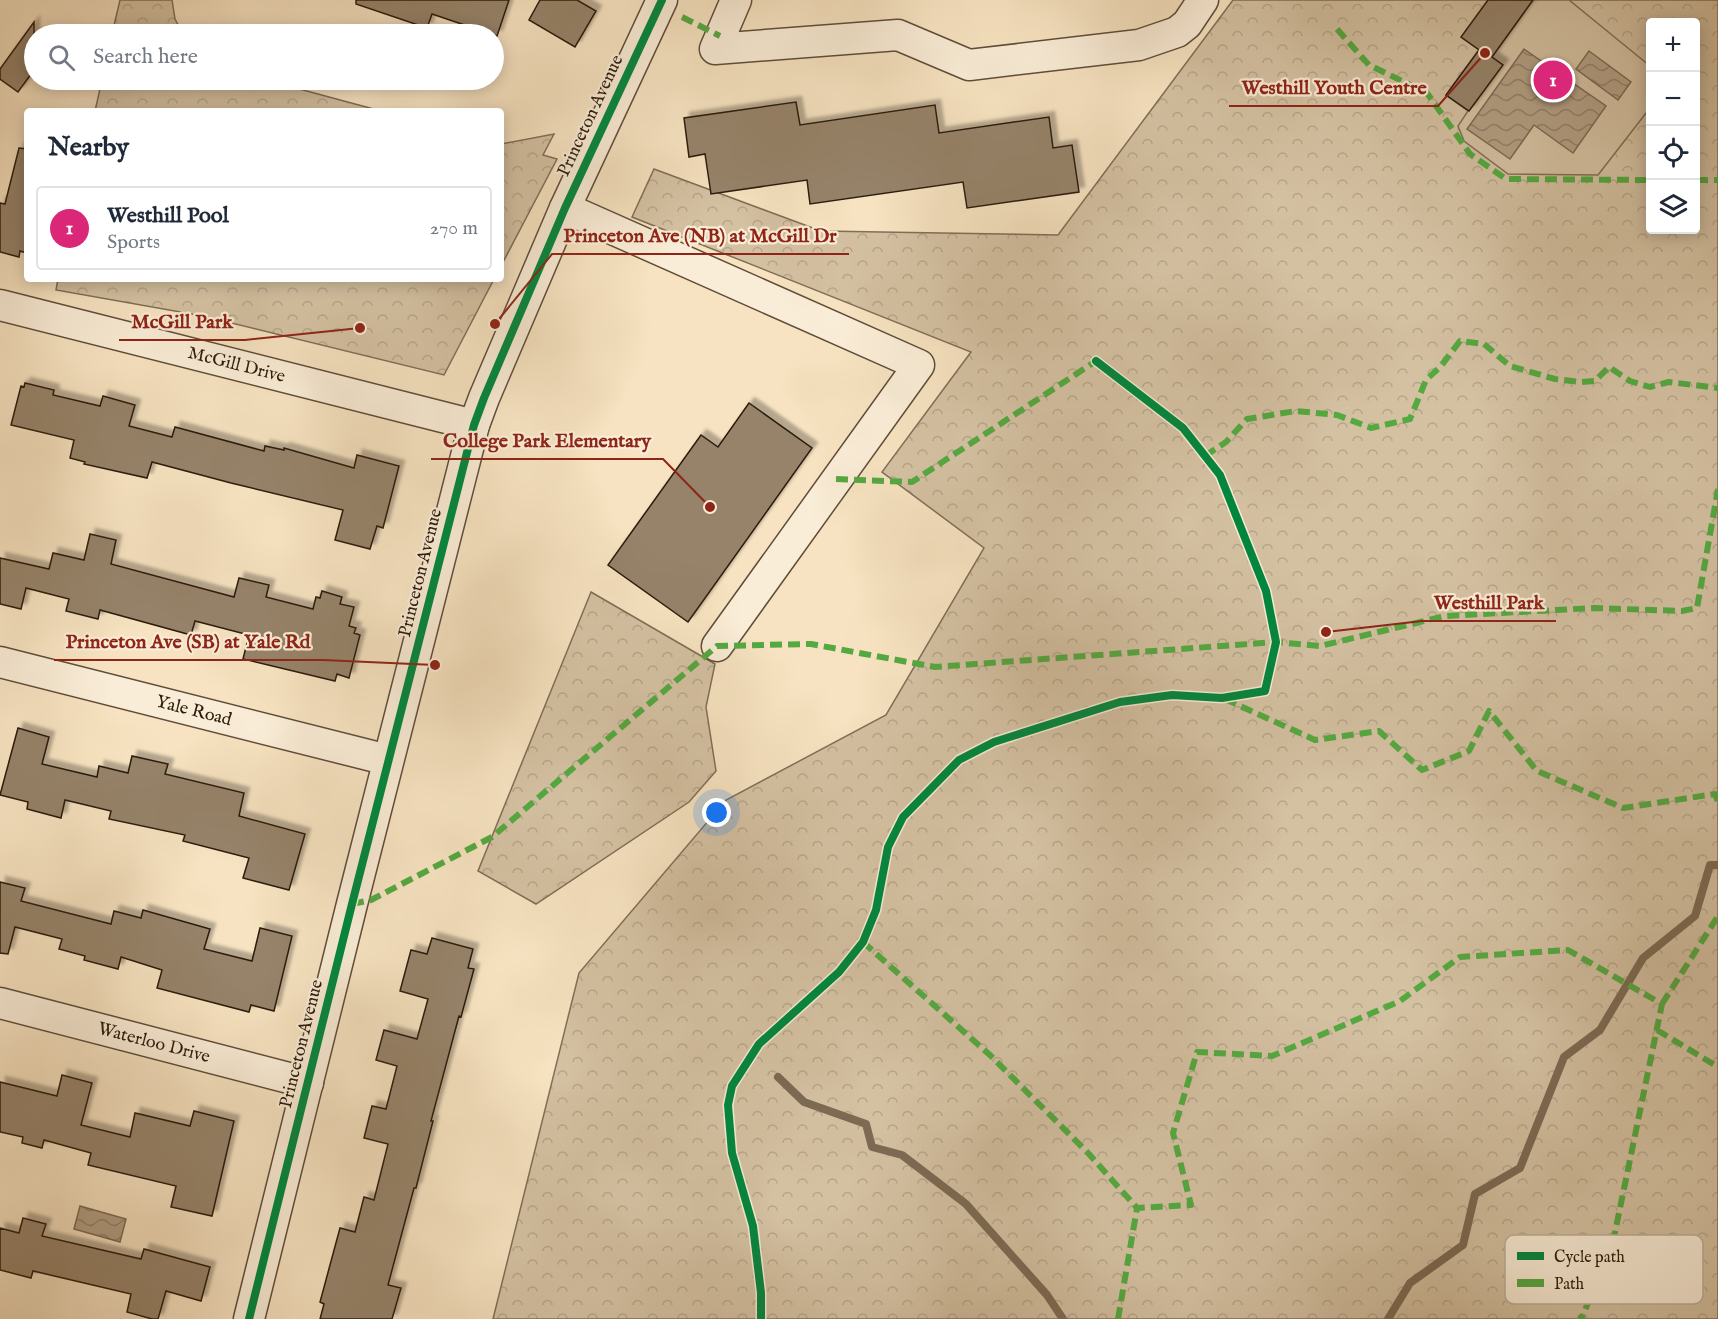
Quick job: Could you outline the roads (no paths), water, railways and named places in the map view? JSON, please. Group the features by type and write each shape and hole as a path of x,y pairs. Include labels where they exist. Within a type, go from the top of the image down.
{"street":[{"name":"Princeton Avenue","path":"249,1319 474,425 565,208 662,0"},
{"path":"736,0 715,49 898,35 969,65 1139,45 1177,32 1187,24 1203,0"},
{"path":"565,208 918,365 717,646"},
{"name":"McGill Drive","path":"0,305 474,425"},
{"name":"Yale Road","path":"0,662 388,760"},
{"name":"Waterloo Drive","path":"0,1003 308,1083"}],"water":[{"path":"1524,49 1606,106 1573,153 1534,125 1510,159 1467,129"},
{"path":"1589,51 1631,82 1618,100 1576,69"},
{"path":"80,1206 126,1219 120,1242 74,1229"}],"waterway":[{"path":"1388,1319 1410,1283 1463,1245 1475,1194 1520,1168 1564,1057 1600,1030 1643,958 1695,916 1710,865 1718,865"},
{"path":"778,1077 804,1102 866,1124 872,1147 902,1155 966,1204 1047,1295 1063,1319"}],"place":[{"name":"Westhill Youth Centre","path":"1485,53"},
{"name":"Westhill Pool","path":"1553,80"},
{"name":"Princeton Ave (NB) at McGill Dr","path":"495,324"},
{"name":"McGill Park","path":"360,328"},
{"name":"College Park Elementary","path":"710,507"},
{"name":"Westhill Park","path":"1326,632"},
{"name":"Princeton Ave (SB) at Yale Rd","path":"435,665"}]}
